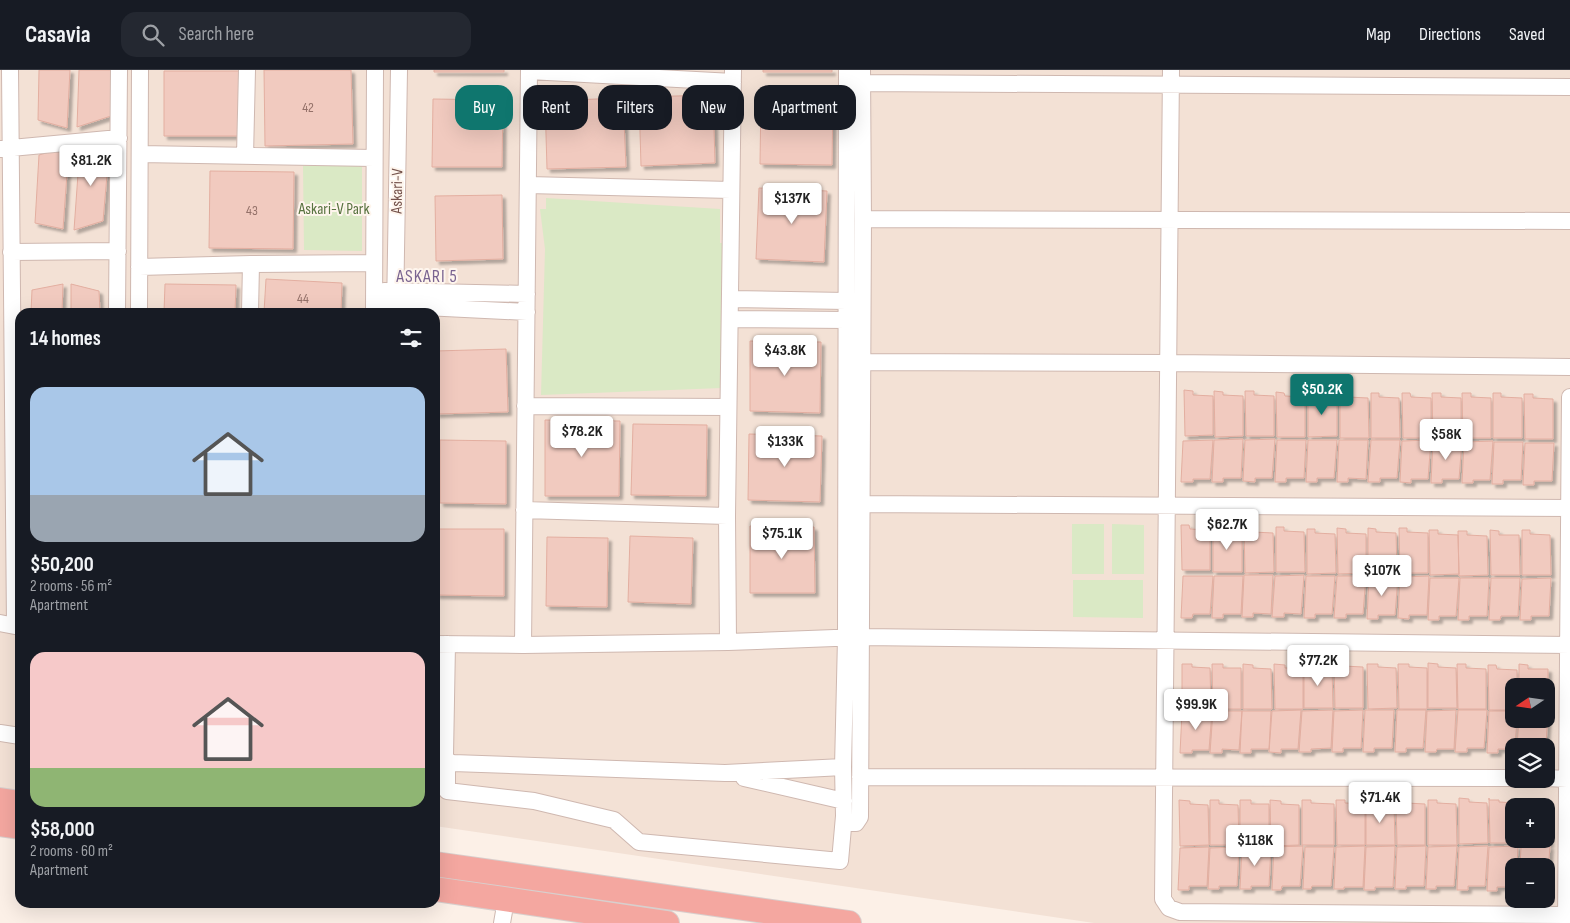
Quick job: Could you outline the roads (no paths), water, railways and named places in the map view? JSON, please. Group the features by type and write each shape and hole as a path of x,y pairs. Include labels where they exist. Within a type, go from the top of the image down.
{"highway":[{"path":"0,800 15,802"},
{"path":"0,824 15,826"},
{"path":"440,865 849,923"},
{"path":"440,892 504,912 666,923"}],"street":[{"path":"10,70 6,149 15,358"},
{"path":"118,308 119,70"},
{"path":"139,308 140,70"},
{"path":"245,156 247,70"},
{"name":"Askari-V","path":"374,303 375,70"},
{"name":"Askari-V","path":"395,303 399,70"},
{"path":"523,646 529,70 733,76 727,516 728,642"},
{"path":"844,809 849,823 859,821 860,777 854,638 846,310 847,70"},
{"path":"1569,645 854,638 523,646 441,644 447,791 534,802 614,820 640,842 840,862 844,809 843,767 854,638 862,504 862,76 1170,77 1570,87"},
{"path":"1170,77 1163,899 1169,908 1180,912 1566,919 1570,397"},
{"path":"6,149 119,138"},
{"path":"140,154 374,158"},
{"path":"528,185 731,190"},
{"path":"863,219 1570,222"},
{"path":"11,252 118,251"},
{"path":"139,267 374,263"},
{"path":"250,308 251,264"},
{"path":"374,303 527,294"},
{"path":"730,299 846,310"},
{"path":"395,303 527,312"},
{"path":"730,319 863,310"},
{"path":"862,362 1168,363 1570,368"},
{"path":"12,625 11,488 15,405"},
{"path":"525,406 728,406"},
{"path":"862,504 1568,508"},
{"path":"524,510 727,516"},
{"path":"0,733 15,735"},
{"path":"447,761 453,763 725,773 843,767"},
{"path":"725,773 844,809"},
{"path":"860,777 1505,778"},
{"path":"1555,778 1567,778"}],"district":[{"name":"ASKARI 5","path":"427,276"}],"park label":[{"name":"Askari-V Park","path":"334,208"}]}
